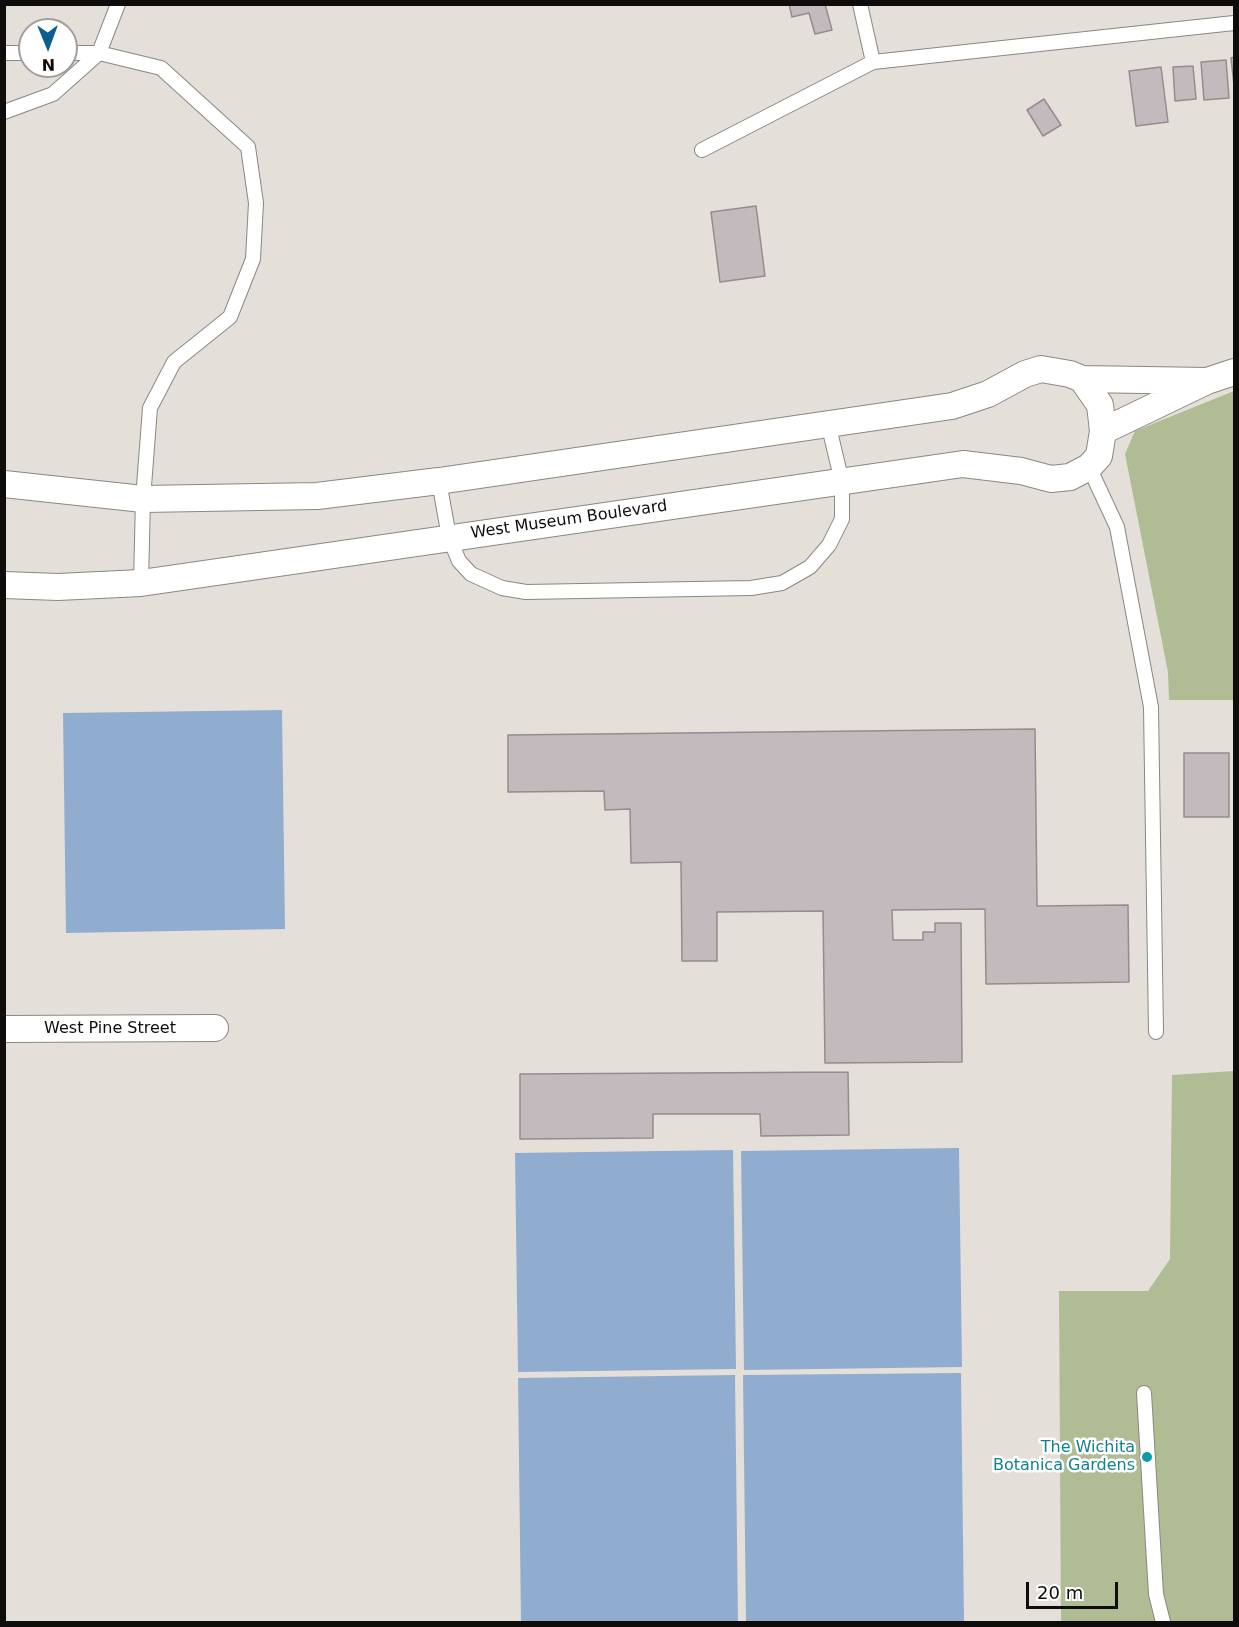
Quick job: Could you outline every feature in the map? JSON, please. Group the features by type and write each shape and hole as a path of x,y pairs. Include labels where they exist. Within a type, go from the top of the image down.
{"street":[{"path":"4,484 142,499 316,496 439,481 952,406 988,394 1025,374 1041,369 1070,374 1082,379 1207,381"},
{"path":"1103,431 1207,381 1234,372"},
{"path":"1082,379 1100,405 1103,431 1099,456 1089,468"},
{"name":"West Museum Boulevard","path":"4,585 58,587 141,583 963,464 1021,471 1052,479 1070,477 1089,468"},
{"name":"West Pine Street","path":"4,1029 215,1028"}],"lane":[{"path":"4,112 53,94 99,53 118,4"},
{"path":"860,4 873,62"},
{"path":"702,150 873,62 1234,23"},
{"path":"78,53 99,53 161,68 248,147 256,203 253,260 230,317 174,362 150,408 142,499 141,583"},
{"path":"439,481 450,537 459,561 471,574 502,588 526,592 751,588 782,583 810,567 829,545 842,519 842,482 828,423"},
{"path":"1089,468 1117,527 1152,707 1156,1032"},
{"path":"1144,1393 1156,1594 1163,1623"}],"green space":[{"path":"1234,391 1234,700 1169,700 1168,672 1125,454 1135,431"},
{"name":"The Wichita Botanica Gardens","path":"1234,1071 1234,1622 1061,1622 1059,1291 1148,1291 1170,1259 1172,1075"}],"water":[{"path":"282,710 285,929 66,933 63,713"},
{"path":"959,1148 962,1367 744,1370 741,1151"},
{"path":"733,1150 736,1369 518,1372 515,1153"},
{"path":"961,1373 964,1622 746,1622 743,1375"},
{"path":"735,1375 738,1622 521,1622 518,1378"}],"building":[{"path":"789,4 825,4 832,30 815,34 809,13 792,17"},
{"path":"1234,57 1234,85 1231,58"},
{"path":"1226,60 1229,98 1204,100 1201,62"},
{"path":"1193,66 1196,99 1175,101 1173,67"},
{"path":"1161,67 1168,122 1136,126 1129,71"},
{"path":"1044,99 1061,125 1043,136 1027,110"},
{"path":"756,206 765,276 720,282 711,212"},
{"path":"1035,729 1037,906 1128,905 1129,982 986,984 985,909 892,910 893,940 923,940 923,932 935,932 935,923 961,923 962,1062 825,1063 823,911 717,912 717,961 682,961 681,862 631,863 630,809 605,810 604,791 508,792 508,735"},
{"path":"1184,753 1229,753 1229,817 1184,817"},
{"path":"848,1072 849,1135 761,1136 760,1114 653,1114 653,1138 520,1139 520,1074"}],"place":[{"name":"The Wichita Botanica Gardens","path":"1147,1457"}]}
